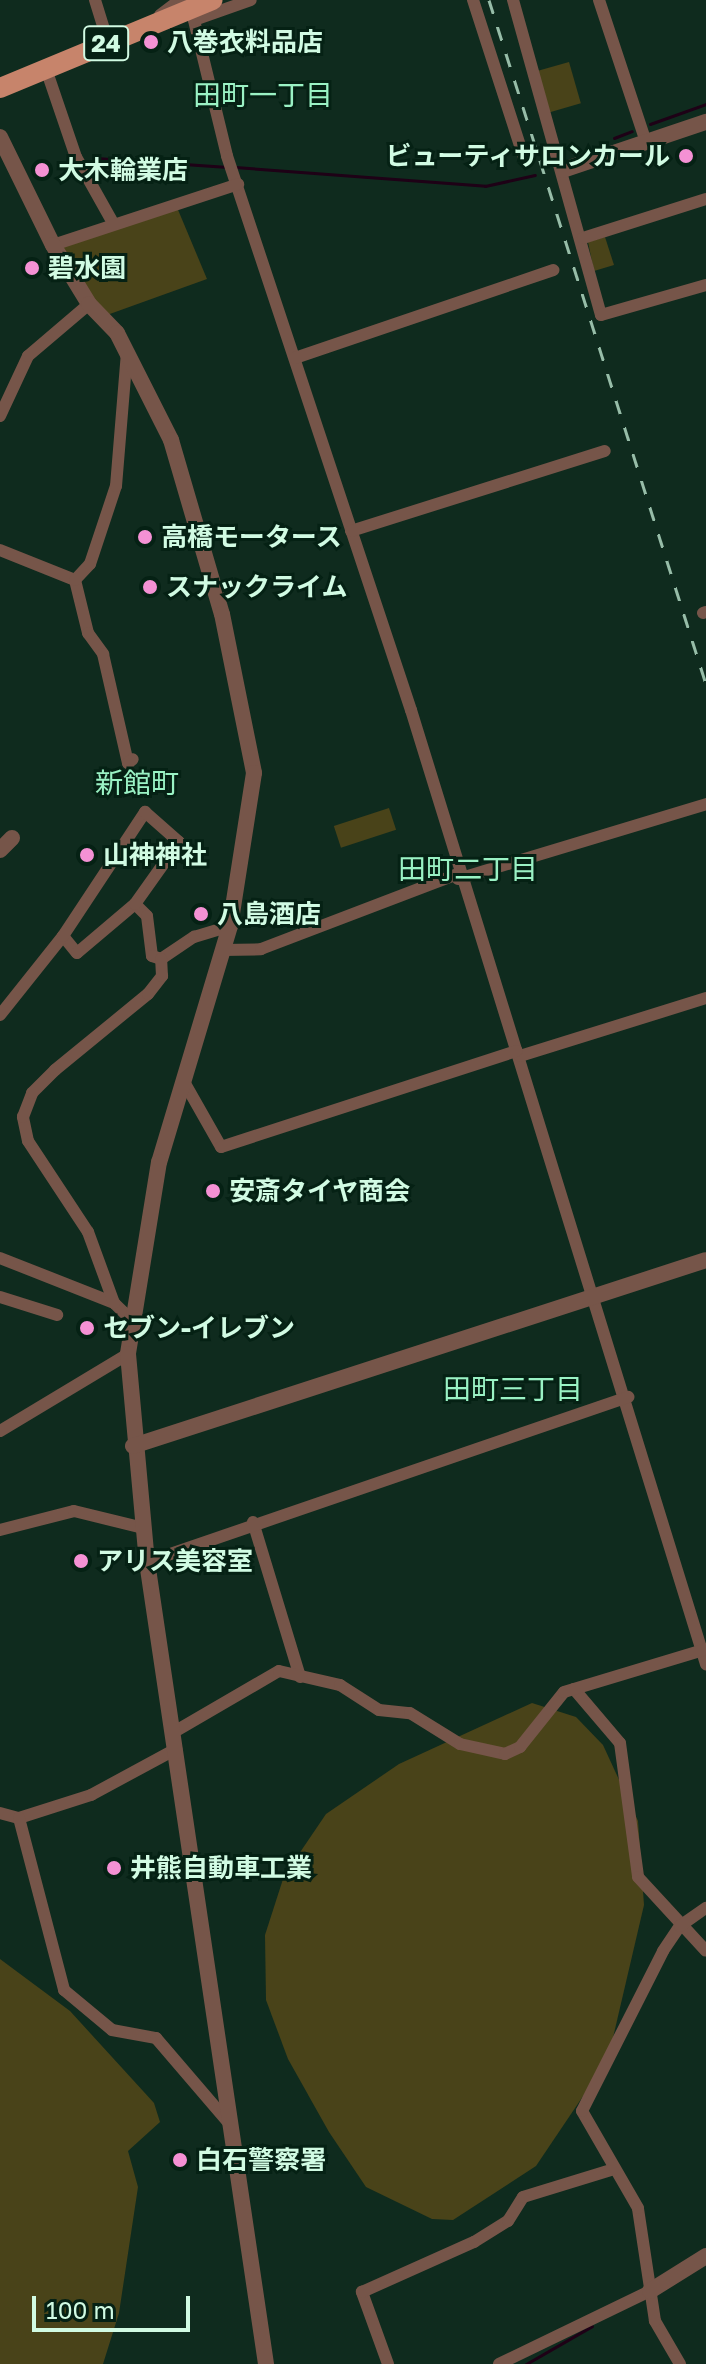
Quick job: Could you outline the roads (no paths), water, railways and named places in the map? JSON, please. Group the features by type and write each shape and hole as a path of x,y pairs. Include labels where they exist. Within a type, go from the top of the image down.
{"main road":[{"name":"24","path":"0,88 147,24 212,0"}],"street":[{"path":"95,0 108,42"},
{"path":"251,0 188,9 229,160 628,1397 706,1664"},
{"path":"473,0 525,161"},
{"path":"510,0 583,238 601,315 706,285"},
{"path":"599,0 646,142"},
{"path":"46,69 76,157 113,223"},
{"path":"563,170 706,122"},
{"path":"0,137 53,245 89,304 107,315 171,440 239,691 254,773 230,926 159,1162 137,1326 128,1354 133,1446 147,1562 266,2364"},
{"path":"53,245 236,179"},
{"path":"583,238 706,199"},
{"path":"295,358 553,270"},
{"path":"0,416 28,356 89,304"},
{"path":"75,580 90,564 116,486 127,349"},
{"path":"351,531 605,451"},
{"path":"0,550 75,580"},
{"path":"75,580 88,633 103,654 128,763 133,759"},
{"path":"222,950 261,949 458,877 706,804"},
{"path":"0,1015 63,936 145,812 179,842 135,904 77,953 63,936"},
{"path":"135,904 147,916 152,956 161,959"},
{"path":"161,959 194,937 230,926"},
{"path":"114,1303 88,1232 28,1141 23,1117 32,1093 55,1070 148,994 162,976 161,959"},
{"path":"182,1079 221,1147 706,998"},
{"path":"0,1258 114,1303 137,1326"},
{"path":"133,1446 706,1260"},
{"path":"0,1297 57,1315"},
{"path":"0,1431 128,1354"},
{"path":"147,1562 253,1522 628,1397"},
{"path":"0,1530 74,1511 143,1528"},
{"path":"253,1522 300,1677"},
{"path":"0,1813 19,1818 91,1795 279,1671 340,1685 379,1710 410,1713 494,1755 520,1747 549,1702 574,1689 703,1649"},
{"path":"574,1689 620,1743 638,1877 706,1951"},
{"path":"19,1818 64,1990 112,2030 156,2038 232,2128"},
{"path":"680,2364 655,2321 645,2226 611,2170 582,2111 638,1993 680,1926 706,1908"},
{"path":"388,2364 362,2292 474,2242 508,2221 523,2197 611,2170"},
{"path":"499,2364 650,2291 706,2256"}],"waterway":[{"path":"650,124 706,104"},
{"path":"614,138 632,131"},
{"path":"96,158 228,167"},
{"path":"235,167 485,186 535,175"},
{"path":"526,2364 592,2326"}],"railway":[{"path":"489,0 706,684"}],"place":[{"name":"八巻衣料品店","path":"151,42"},
{"name":"ビューティサロンカール","path":"686,156"},
{"name":"大木輪業店","path":"42,170"},
{"name":"碧水園","path":"32,268"},
{"name":"高橋モータース","path":"145,537"},
{"name":"スナックライム","path":"150,587"},
{"name":"山神神社","path":"87,855"},
{"name":"八島酒店","path":"201,914"},
{"name":"安斎タイヤ商会","path":"213,1191"},
{"name":"セブン-イレブン","path":"87,1328"},
{"name":"アリス美容室","path":"81,1561"},
{"name":"井熊自動車工業","path":"114,1868"},
{"name":"白石警察署","path":"180,2160"}],"district":[{"name":"田町一丁目","path":"263,95"},
{"name":"新館町","path":"137,783"},
{"name":"田町二丁目","path":"468,869"},
{"name":"田町三丁目","path":"513,1389"}]}
